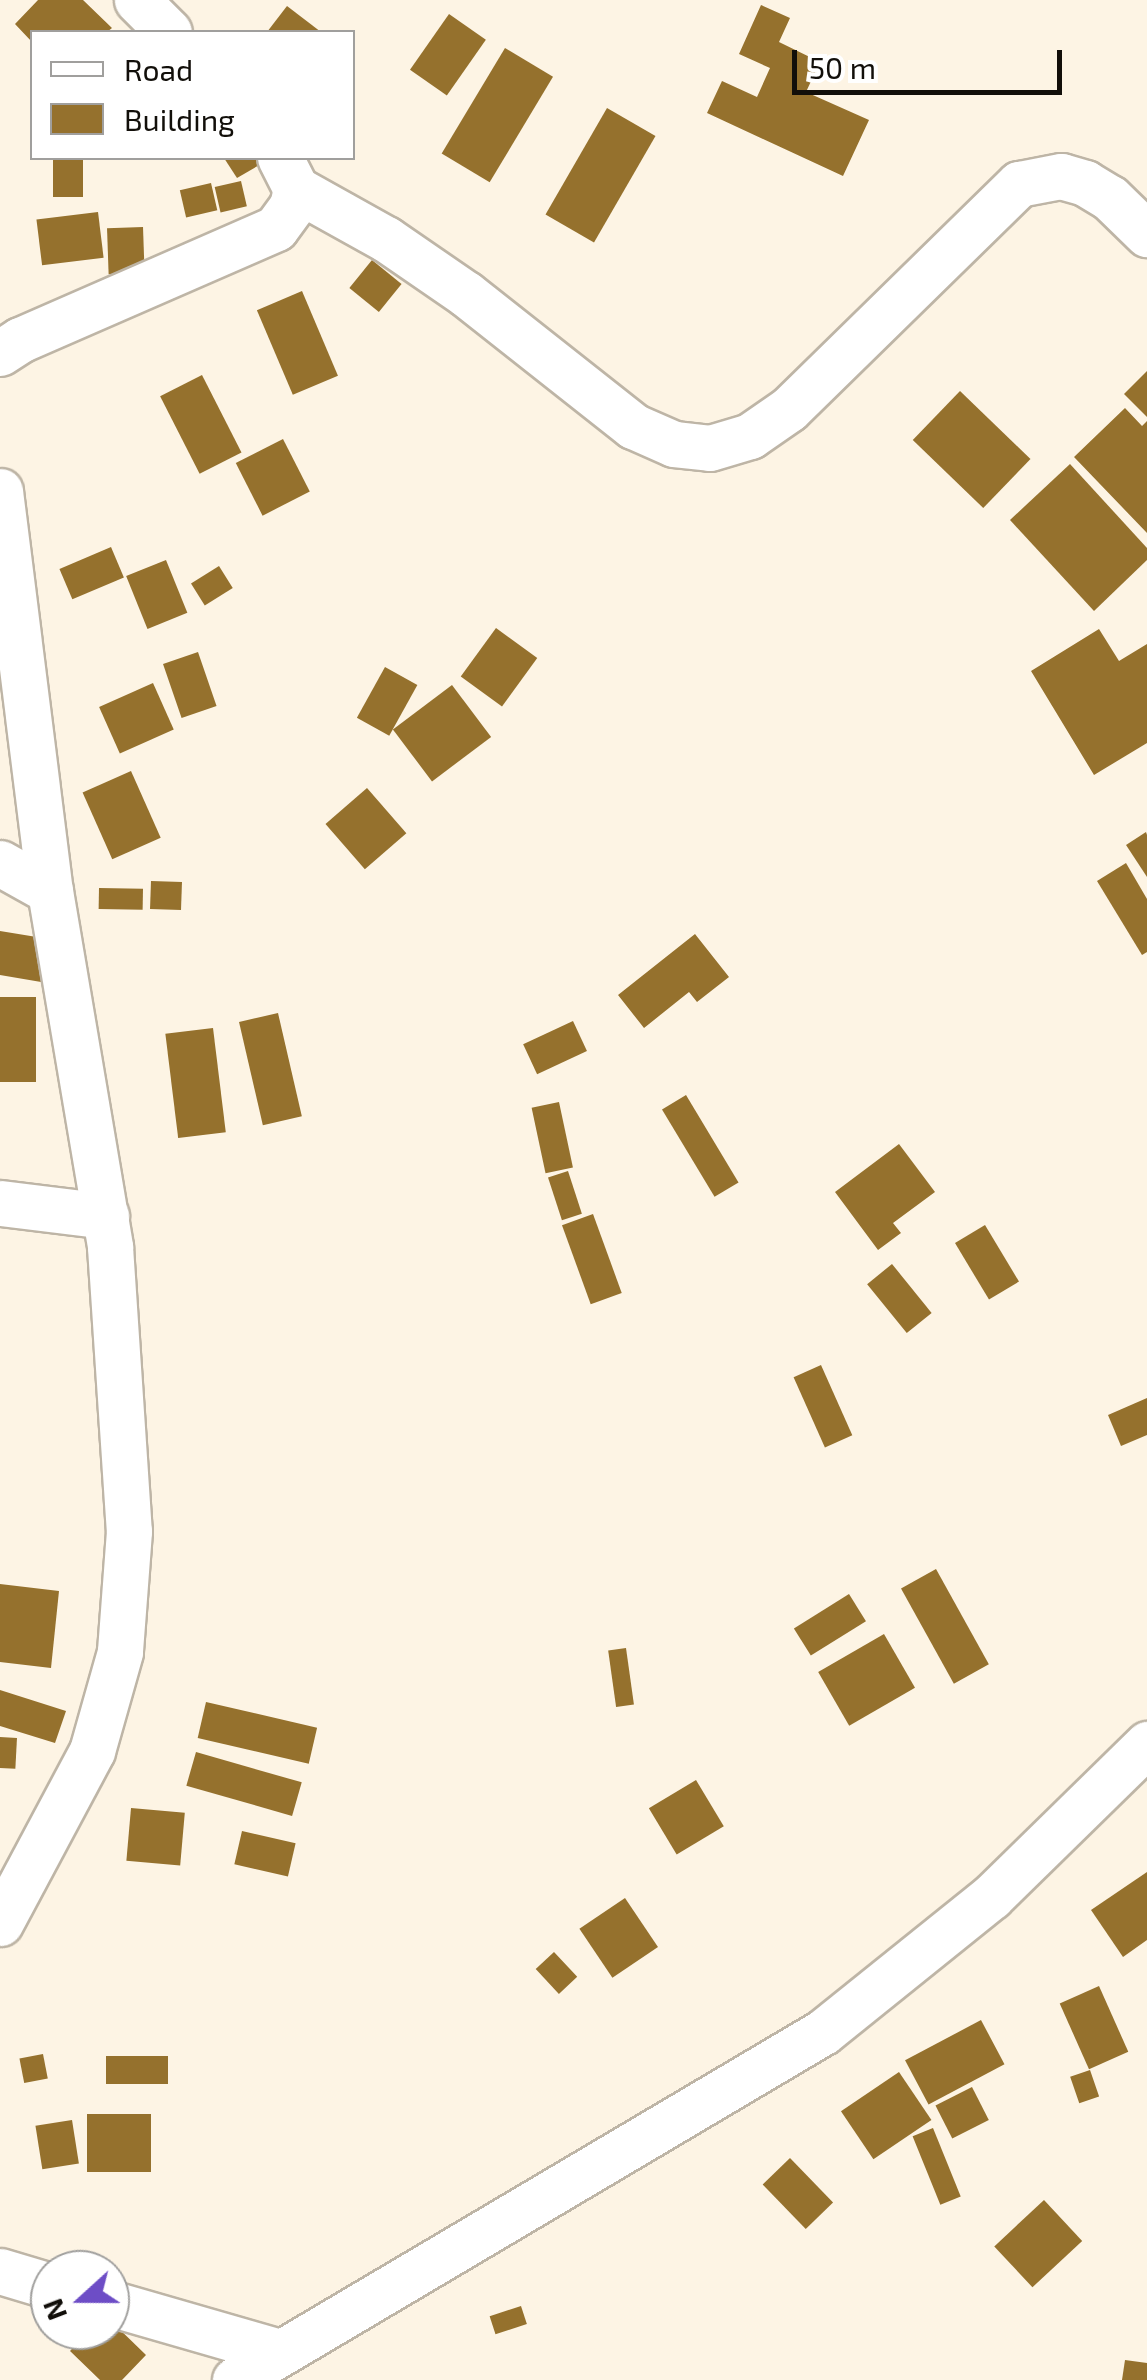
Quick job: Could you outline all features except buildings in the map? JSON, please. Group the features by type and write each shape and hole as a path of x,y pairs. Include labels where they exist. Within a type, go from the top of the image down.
{"street":[{"path":"137,0 167,30"},
{"path":"288,173 466,294 632,426 674,444 710,448 750,436 789,409 1019,184 1061,176 1086,183 1110,198 1147,234"},
{"path":"0,353 276,228 292,206 288,173"},
{"path":"0,491 50,890 106,1216 122,1387 129,1530 120,1652 92,1751 0,1923"},
{"path":"0,863 50,890"},
{"path":"0,1203 106,1216"},
{"path":"235,2380 822,2032 991,1897 1147,1744"},
{"path":"0,2271 30,2280"},
{"path":"130,2309 280,2352"}]}
